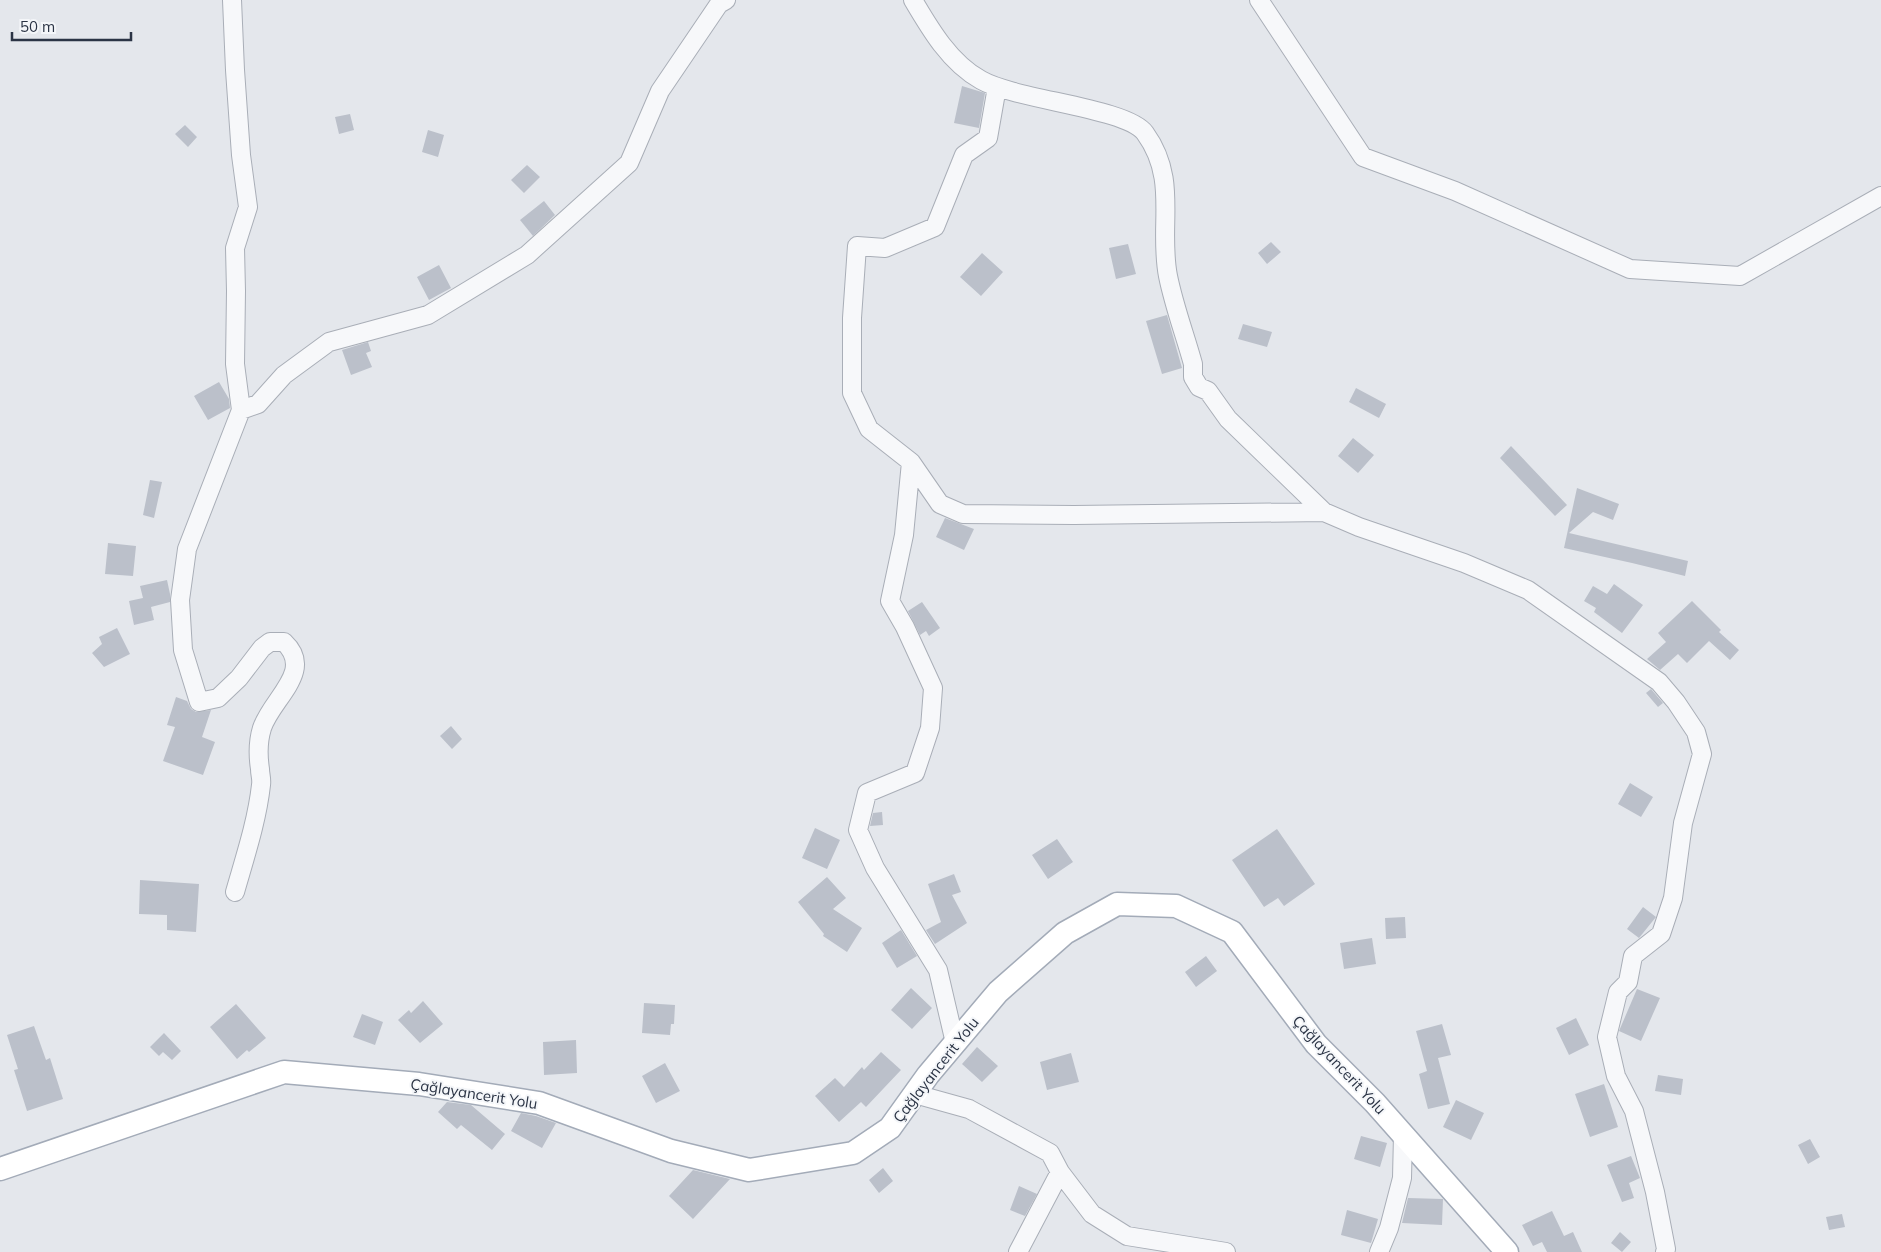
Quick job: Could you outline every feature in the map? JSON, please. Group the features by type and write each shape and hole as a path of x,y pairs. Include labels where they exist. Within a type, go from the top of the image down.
{"main road":[{"name":"Çağlayancerit Yolu","path":"0,1169 284,1072 419,1084 539,1103 671,1151 749,1170 853,1153 890,1128 914,1094 998,992 1065,933 1116,904 1176,906 1232,932 1271,987 1316,1044 1375,1103 1507,1252"}],"street":[{"path":"232,0 240,155 248,208 235,248 235,364 241,410 187,549 180,600 183,650 199,702 218,698 239,678 251,660 270,642 284,642 291,649 296,665 294,676 272,706 261,730 258,751 262,782 258,808 235,892"},
{"path":"241,410 258,404 284,375 329,342 428,315 527,255 629,163 660,91 719,4 726,0"},
{"path":"913,0 927,24 954,60 980,80 1010,92 1126,119 1144,131 1161,161 1165,180 1165,253 1167,269 1193,364 1193,377 1199,387 1208,391 1228,419 1324,512 1360,527 1464,563 1528,590 1659,682 1676,702 1696,732 1702,754 1683,822 1673,898 1661,934 1633,956 1628,982 1618,992 1607,1037 1616,1076 1634,1111 1663,1226 1665,1252"},
{"path":"1259,0 1363,157 1455,192 1630,269 1740,276 1881,196"},
{"path":"997,87 988,138 964,155 935,227 885,248 857,246 852,318 852,393 869,429 911,462 940,504 963,514 1074,515 1324,512"},
{"path":"911,462 904,535 890,601 905,627 933,688 930,728 915,772 867,793 858,830 875,868 938,970 955,1043"},
{"path":"914,1094 969,1109 1050,1153 1060,1172 1092,1214 1127,1236 1226,1252"},
{"path":"1379,1252 1402,1178 1403,1135"},
{"path":"1018,1252 1060,1172"}],"building":[{"path":"962,86 985,93 979,128 954,123"},
{"path":"350,114 354,130 339,134 335,117"},
{"path":"185,125 197,137 188,147 175,134"},
{"path":"428,130 444,135 438,157 422,152"},
{"path":"527,165 540,177 524,193 511,180"},
{"path":"544,201 555,215 533,236 520,220"},
{"path":"1271,242 1281,252 1267,264 1258,253"},
{"path":"1128,244 1136,274 1116,279 1109,248"},
{"path":"982,253 1003,272 981,296 960,277"},
{"path":"439,265 451,288 429,300 417,277"},
{"path":"1167,315 1182,368 1162,374 1146,321"},
{"path":"1243,324 1272,332 1267,347 1238,339"},
{"path":"368,342 371,351 366,353 372,367 351,375 342,350"},
{"path":"219,382 229,399 230,408 208,420 194,396"},
{"path":"1356,388 1386,404 1379,418 1349,402"},
{"path":"1353,438 1374,455 1358,473 1338,456"},
{"path":"1511,446 1567,505 1555,516 1500,458"},
{"path":"150,480 162,482 154,518 143,515"},
{"path":"1577,488 1619,504 1613,520 1593,512 1569,533 1688,561 1685,576 1564,548"},
{"path":"945,518 974,529 964,550 936,537"},
{"path":"108,543 136,546 133,576 105,574"},
{"path":"167,580 170,602 151,607 154,620 134,625 129,601 143,598 140,586"},
{"path":"1614,584 1643,605 1622,633 1594,612 1596,608 1584,601 1593,586 1607,594"},
{"path":"1692,601 1721,630 1719,632 1739,650 1730,660 1709,641 1687,663 1678,654 1660,670 1647,659 1666,642 1658,633"},
{"path":"922,602 940,628 929,636 926,631 920,635 908,611"},
{"path":"117,628 130,654 104,667 92,653 102,644 99,637"},
{"path":"1651,689 1663,703 1658,707 1646,693"},
{"path":"176,697 187,701 191,709 196,712 211,710 202,737 215,742 203,775 163,761 175,727 167,725"},
{"path":"451,726 462,739 452,749 440,736"},
{"path":"1630,783 1653,797 1641,817 1618,804"},
{"path":"882,812 883,825 870,826 873,813"},
{"path":"815,828 840,840 827,869 802,858"},
{"path":"1277,829 1315,884 1284,906 1278,898 1264,907 1232,860"},
{"path":"1057,839 1073,862 1048,879 1032,855"},
{"path":"954,874 961,892 952,895 967,923 935,944 926,930 941,922 928,884"},
{"path":"827,877 846,898 833,909 862,928 847,952 823,936 824,934 798,902"},
{"path":"140,880 199,884 196,932 167,930 167,915 139,914"},
{"path":"1643,907 1656,917 1639,938 1627,929"},
{"path":"1405,917 1406,938 1386,939 1385,918"},
{"path":"901,930 917,956 897,968 882,943"},
{"path":"1372,938 1376,964 1344,969 1340,943"},
{"path":"1206,956 1217,971 1196,987 1185,972"},
{"path":"911,988 932,1008 912,1029 891,1010"},
{"path":"1637,989 1660,998 1641,1041 1619,1031"},
{"path":"423,1001 443,1024 420,1043 398,1020 409,1010 411,1013"},
{"path":"644,1003 675,1005 674,1024 671,1024 670,1035 642,1033"},
{"path":"236,1004 266,1038 237,1059 210,1027"},
{"path":"362,1014 383,1022 375,1045 353,1037"},
{"path":"1576,1018 1589,1045 1569,1055 1556,1028"},
{"path":"1442,1024 1451,1055 1438,1058 1450,1104 1428,1109 1419,1074 1427,1071 1416,1031"},
{"path":"34,1026 46,1060 50,1058 63,1099 27,1111 14,1070 18,1069 7,1035"},
{"path":"164,1033 181,1051 172,1060 163,1052 159,1056 150,1047"},
{"path":"576,1040 577,1073 544,1075 543,1042"},
{"path":"977,1047 998,1066 982,1082 962,1064"},
{"path":"881,1052 901,1070 866,1107 861,1102 839,1122 815,1096 835,1078 844,1087 862,1067 864,1070"},
{"path":"1071,1053 1079,1082 1047,1090 1040,1062"},
{"path":"665,1063 680,1091 656,1103 642,1076"},
{"path":"1658,1075 1683,1079 1681,1095 1655,1091"},
{"path":"1604,1084 1618,1127 1590,1137 1575,1094"},
{"path":"1456,1100 1484,1113 1471,1140 1443,1127"},
{"path":"447,1102 471,1105 505,1134 492,1150 461,1125 457,1129 438,1112"},
{"path":"521,1113 556,1123 542,1148 511,1131"},
{"path":"1361,1136 1387,1143 1380,1167 1354,1159"},
{"path":"1810,1139 1820,1157 1808,1164 1798,1145"},
{"path":"1631,1156 1640,1178 1629,1183 1634,1198 1622,1202 1607,1165"},
{"path":"883,1168 893,1181 879,1193 869,1180"},
{"path":"693,1170 730,1179 693,1219 669,1196"},
{"path":"1019,1186 1037,1194 1025,1216 1010,1210"},
{"path":"1408,1198 1443,1199 1442,1225 1402,1223"},
{"path":"1347,1210 1378,1219 1371,1243 1341,1235"},
{"path":"1552,1211 1564,1236 1573,1232 1582,1252 1547,1252 1542,1242 1533,1246 1522,1225"},
{"path":"1842,1214 1845,1227 1829,1230 1826,1217"},
{"path":"1620,1232 1631,1242 1622,1252 1611,1243"}]}
